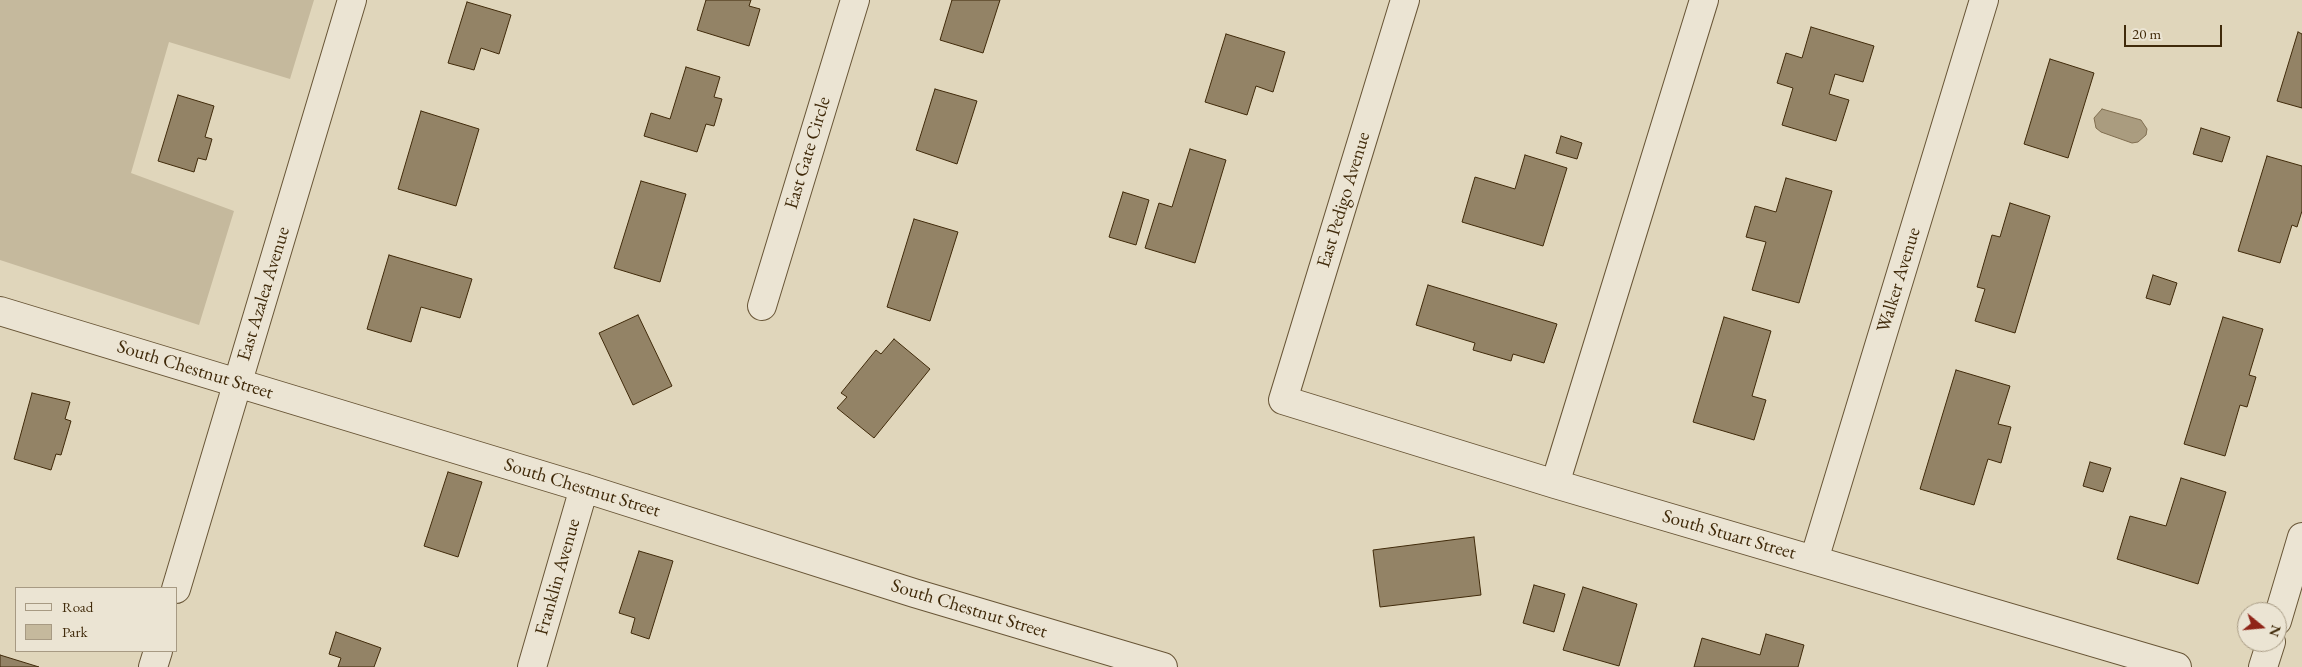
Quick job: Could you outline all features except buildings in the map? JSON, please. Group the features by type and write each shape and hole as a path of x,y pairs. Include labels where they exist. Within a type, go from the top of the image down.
{"street":[{"name":"East Azalea Avenue","path":"177,587 352,0"},
{"name":"East Gate Circle","path":"762,306 855,0"},
{"name":"East Pedigo Avenue","path":"1283,400 1405,0"},
{"path":"1555,484 1704,0"},
{"name":"Walker Avenue","path":"1814,560 1984,0"},
{"name":"South Chestnut Street","path":"0,311 584,488 914,593 1163,667"},
{"name":"South Stuart Street","path":"1283,400 1555,484 2176,667"},
{"name":"Franklin Avenue","path":"532,667 584,488"},
{"path":"2283,602 2302,537"},
{"path":"153,667 158,652"},
{"path":"2263,667 2268,652"}],"green space":[{"path":"0,0 314,0 290,79 169,42 131,173 234,211 199,325 0,260"}],"shaded area":[{"path":"2102,109 2141,120 2147,129 2146,135 2138,142 2132,143 2101,132 2096,128 2094,118"}]}
